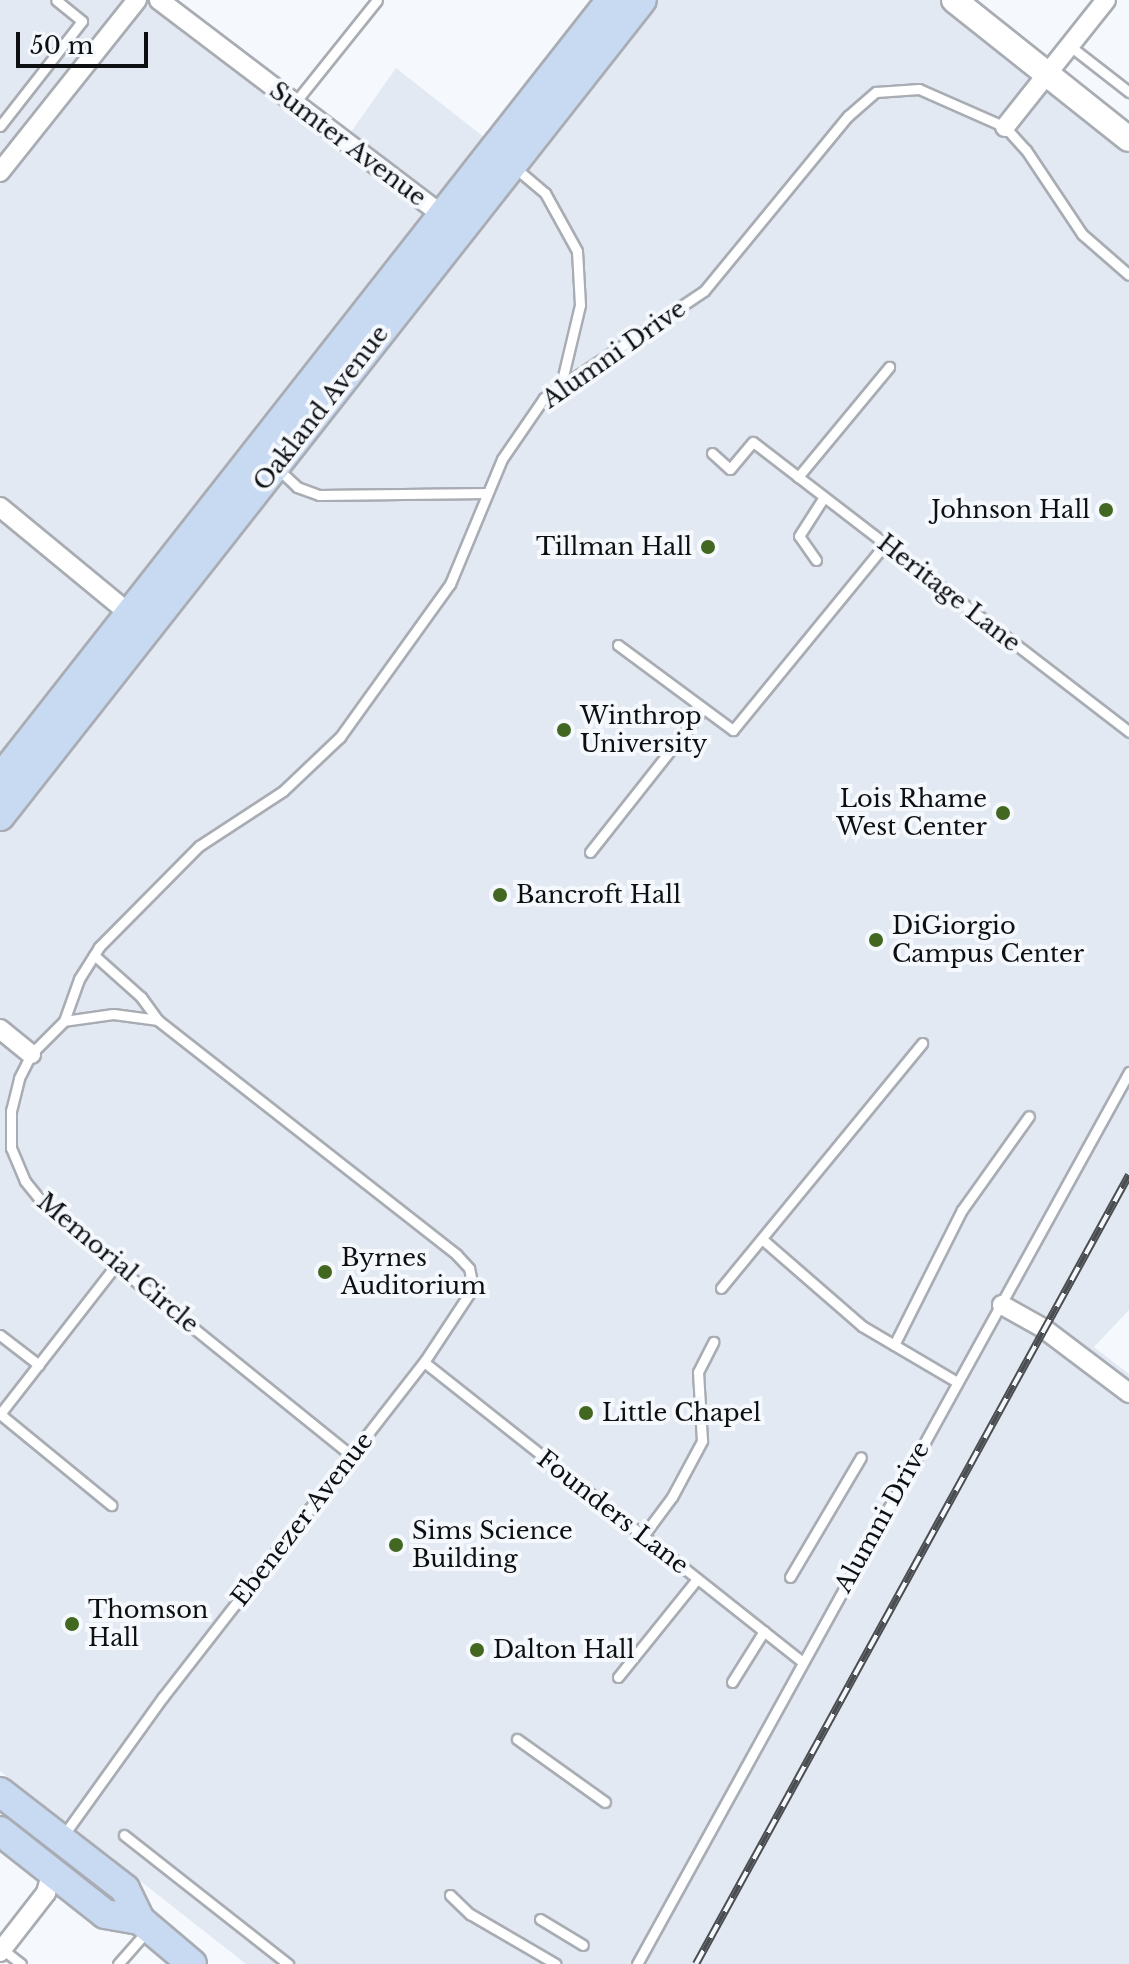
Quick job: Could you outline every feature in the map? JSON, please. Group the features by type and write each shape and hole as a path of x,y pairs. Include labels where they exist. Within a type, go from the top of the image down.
{"main road":[{"name":"Oakland Avenue","path":"503,157 611,0"},
{"name":"Oakland Avenue","path":"0,816 137,620 503,157 642,0"},
{"name":"Oakland Avenue","path":"0,779 137,620 276,467 452,222"},
{"path":"0,1792 125,1889 144,1924 192,1964"},
{"path":"0,1831 105,1914 144,1924"}],"street":[{"path":"0,172 137,0"},
{"name":"Sumter Avenue","path":"159,0 293,105 452,222"},
{"path":"954,0 1129,139"},
{"path":"1005,127 1106,0"},
{"path":"0,507 137,620"},
{"path":"0,1029 31,1054"},
{"path":"1002,1305 1053,1334 1129,1393"},
{"path":"1,1950 46,1893 52,1870"}],"lane":[{"path":"0,126 82,21 56,0"},
{"path":"293,105 377,0"},
{"path":"1070,46 1129,92"},
{"name":"Alumni Drive","path":"97,951 199,846 283,791 340,737 450,584 487,493 517,432 561,385 704,291 848,116 876,92 919,89 1005,127 1026,150 1082,234 1129,275"},
{"path":"503,157 545,193 577,251 580,305 561,385"},
{"path":"798,477 889,367"},
{"name":"Heritage Lane","path":"712,453 730,469 753,442 1129,732"},
{"path":"276,467 297,487 319,495 487,493"},
{"path":"816,560 799,536 824,497"},
{"path":"618,645 727,730 739,728 885,544"},
{"path":"590,852 702,710"},
{"path":"97,951 141,997 158,1020"},
{"name":"Memorial Circle","path":"97,951 64,1021 31,1054 11,1111 13,1152 25,1181 50,1212 352,1456"},
{"path":"64,1021 113,1014 158,1020"},
{"name":"Ebenezer Avenue","path":"61,1839 163,1697 424,1362 473,1288 469,1268 398,1207 158,1020"},
{"path":"721,1288 922,1043"},
{"name":"Alumni Drive","path":"637,1964 1129,1072"},
{"path":"894,1345 962,1210 1029,1116"},
{"path":"762,1239 862,1326 957,1382"},
{"path":"111,1505 0,1414 116,1265"},
{"path":"0,1335 39,1365"},
{"path":"643,1536 672,1497 702,1441 698,1372 713,1342"},
{"name":"Founders Lane","path":"424,1362 802,1662"},
{"path":"790,1577 861,1457"},
{"path":"618,1677 697,1579"},
{"path":"732,1682 764,1631"},
{"path":"517,1739 605,1802"},
{"path":"124,1835 288,1964"},
{"path":"450,1895 470,1914 556,1964"},
{"path":"540,1919 583,1945"},
{"path":"118,1964 144,1924"},
{"path":"1,1950 21,1964"}],"shaded area":[{"name":"Winthrop University","path":"0,0 162,0 344,142 396,68 499,149 618,0 954,0 1129,139 1129,1310 1094,1347 1129,1374 1129,1964 246,1964 0,1771"}],"railway":[{"path":"696,1964 1129,1175"}],"place":[{"name":"Johnson Hall","path":"1106,510"},
{"name":"Tillman Hall","path":"708,547"},
{"name":"Winthrop University","path":"564,730"},
{"name":"Lois Rhame West Center","path":"1003,813"},
{"name":"Bancroft Hall","path":"500,895"},
{"name":"DiGiorgio Campus Center","path":"876,940"},
{"name":"Byrnes Auditorium","path":"325,1272"},
{"name":"Little Chapel","path":"586,1413"},
{"name":"Sims Science Building","path":"396,1545"},
{"name":"Thomson Hall","path":"72,1624"},
{"name":"Dalton Hall","path":"477,1650"}]}
